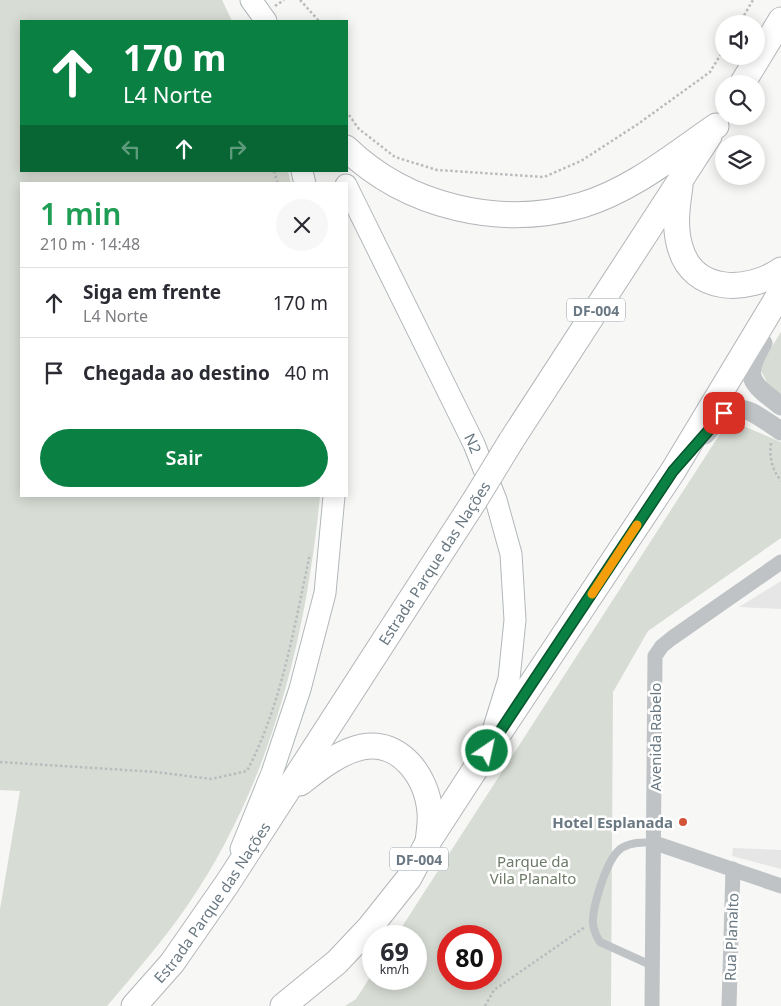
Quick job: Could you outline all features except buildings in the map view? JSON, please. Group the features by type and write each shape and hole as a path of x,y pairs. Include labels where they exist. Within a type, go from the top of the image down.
{"highway":[{"path":"747,75 781,20"},
{"path":"348,150 381,176 410,191 454,208 473,212 543,213 582,205 607,194 651,170 715,124"},
{"name":"Estrada Parque das Nações","path":"134,1006 172,963 227,884 475,500 511,441 717,125"},
{"path":"681,179 676,223 677,236 680,249 692,270 716,284 738,287 766,280 781,270"},
{"name":"DF-004","path":"283,1006 337,962 370,927 409,878 428,842 487,751 673,471 781,292"},
{"path":"285,794 323,765 348,751 374,745 392,749 410,763 423,784 430,812 428,842"}],"main road":[{"path":"244,0 250,20"},
{"path":"251,0 265,20"},
{"name":"N2","path":"348,188 474,444 496,500 510,554 515,620 509,679 487,751"},
{"path":"227,884 272,773 302,679 325,593 334,497"}],"street":[{"path":"781,313 756,355 751,370 758,388 781,406"},
{"path":"673,471 720,416 731,409 748,410 778,429"},
{"name":"Avenida Rabelo","path":"652,1006 656,656 662,646 672,638 781,562"},
{"path":"655,844 781,886"},
{"name":"Rua Planalto","path":"729,1006 733,869"}],"lane":[{"path":"653,966 600,942 595,934 593,922 604,872 619,850 642,842 655,844"}],"path":[{"path":"300,0 318,20"},
{"path":"744,15 753,0"},
{"path":"348,114 360,129 395,157 438,170 544,177 581,161 646,118 710,72 715,64"},
{"path":"778,429 770,453 773,469 781,481"},
{"path":"0,762 156,772 211,779 247,771 262,741 278,693 311,550"},
{"path":"485,1006 494,990 593,922"}],"shaded area":[{"path":"781,581 781,609 739,607"},
{"path":"733,848 781,850 781,869 732,856"}],"green space":[{"path":"0,0 222,0 232,20 20,20 20,172 288,172 291,182 20,182 20,497 320,497 314,550 294,657 262,761 241,811 216,860 178,919 107,1006 0,1006 0,909 20,791 0,790"},
{"path":"781,332 781,394 770,388 759,367"},
{"name":"Parque da Vila Planalto","path":"729,420 781,442 781,538 648,631 613,692 611,1006 345,1006 356,999 362,990 427,990 427,925 403,925"}],"slow traffic":[{"path":"592,594 637,525"}],"place":[{"name":"Hotel Esplanada","path":"683,822"}],"route":[{"path":"487,751 673,471 724,413"}]}
